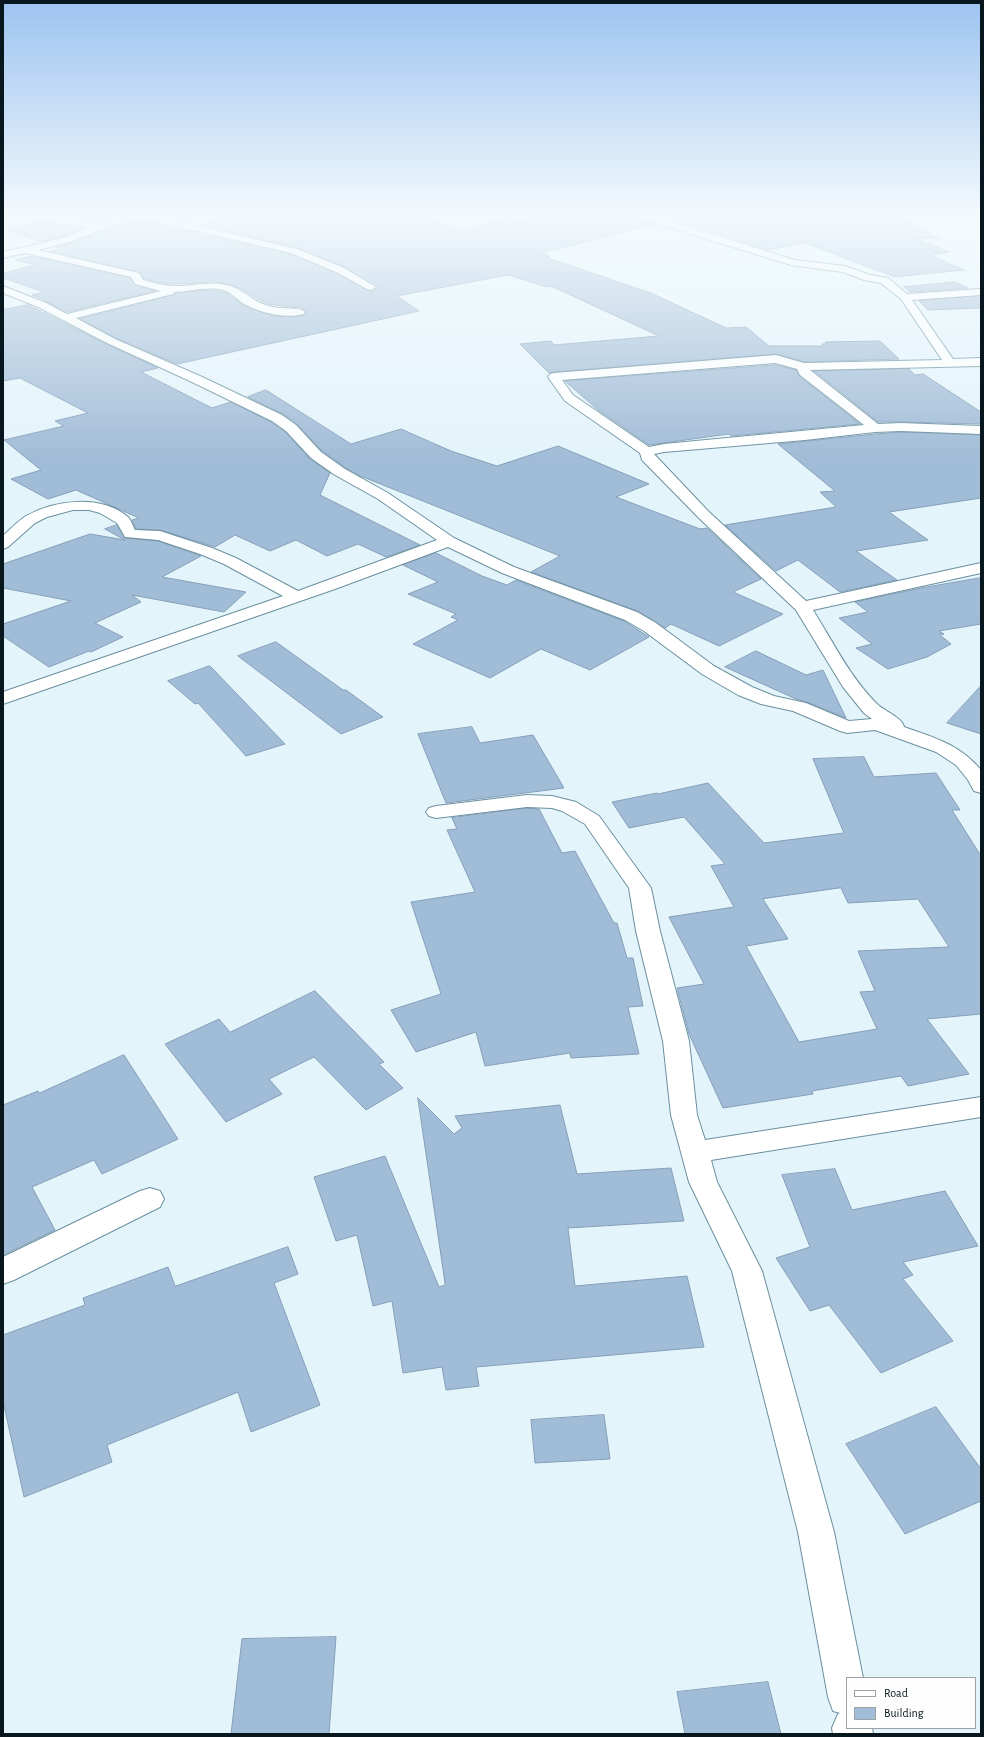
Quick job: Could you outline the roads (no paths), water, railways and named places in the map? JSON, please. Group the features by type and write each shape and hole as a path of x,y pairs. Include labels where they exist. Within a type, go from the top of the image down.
{"street":[{"path":"19,296 67,317 111,341 196,379 277,418 291,428 316,455 340,472 383,496 449,541 508,570 631,616 650,627 708,670 745,691 768,700 799,707 847,727 877,724 943,748 963,761 978,779 981,787"},
{"path":"138,300 144,296"},
{"path":"67,317 157,296"},
{"path":"239,296 247,302 280,313 300,312"},
{"path":"905,297 919,296"},
{"path":"905,297 950,363"},
{"path":"981,362 803,367 776,359 554,377 569,398 647,452 664,448 805,436 875,428 901,427 981,430"},
{"path":"803,367 804,372 875,428"},
{"path":"647,452 647,457 704,515 803,607 849,683 871,709 908,734"},
{"path":"3,544 30,520 42,514 73,506 89,506 104,510 123,520 130,534 160,536 206,551 230,561 296,597"},
{"path":"3,698 296,597 449,541"},
{"path":"803,607 981,568"},
{"path":"803,607 803,634"},
{"path":"436,812 527,801 552,802 568,806 592,820 640,888 648,931 676,1041 684,1115 703,1182 747,1271 816,1532 846,1692"},
{"path":"694,1152 981,1107"},
{"path":"3,1271 150,1199"}]}
